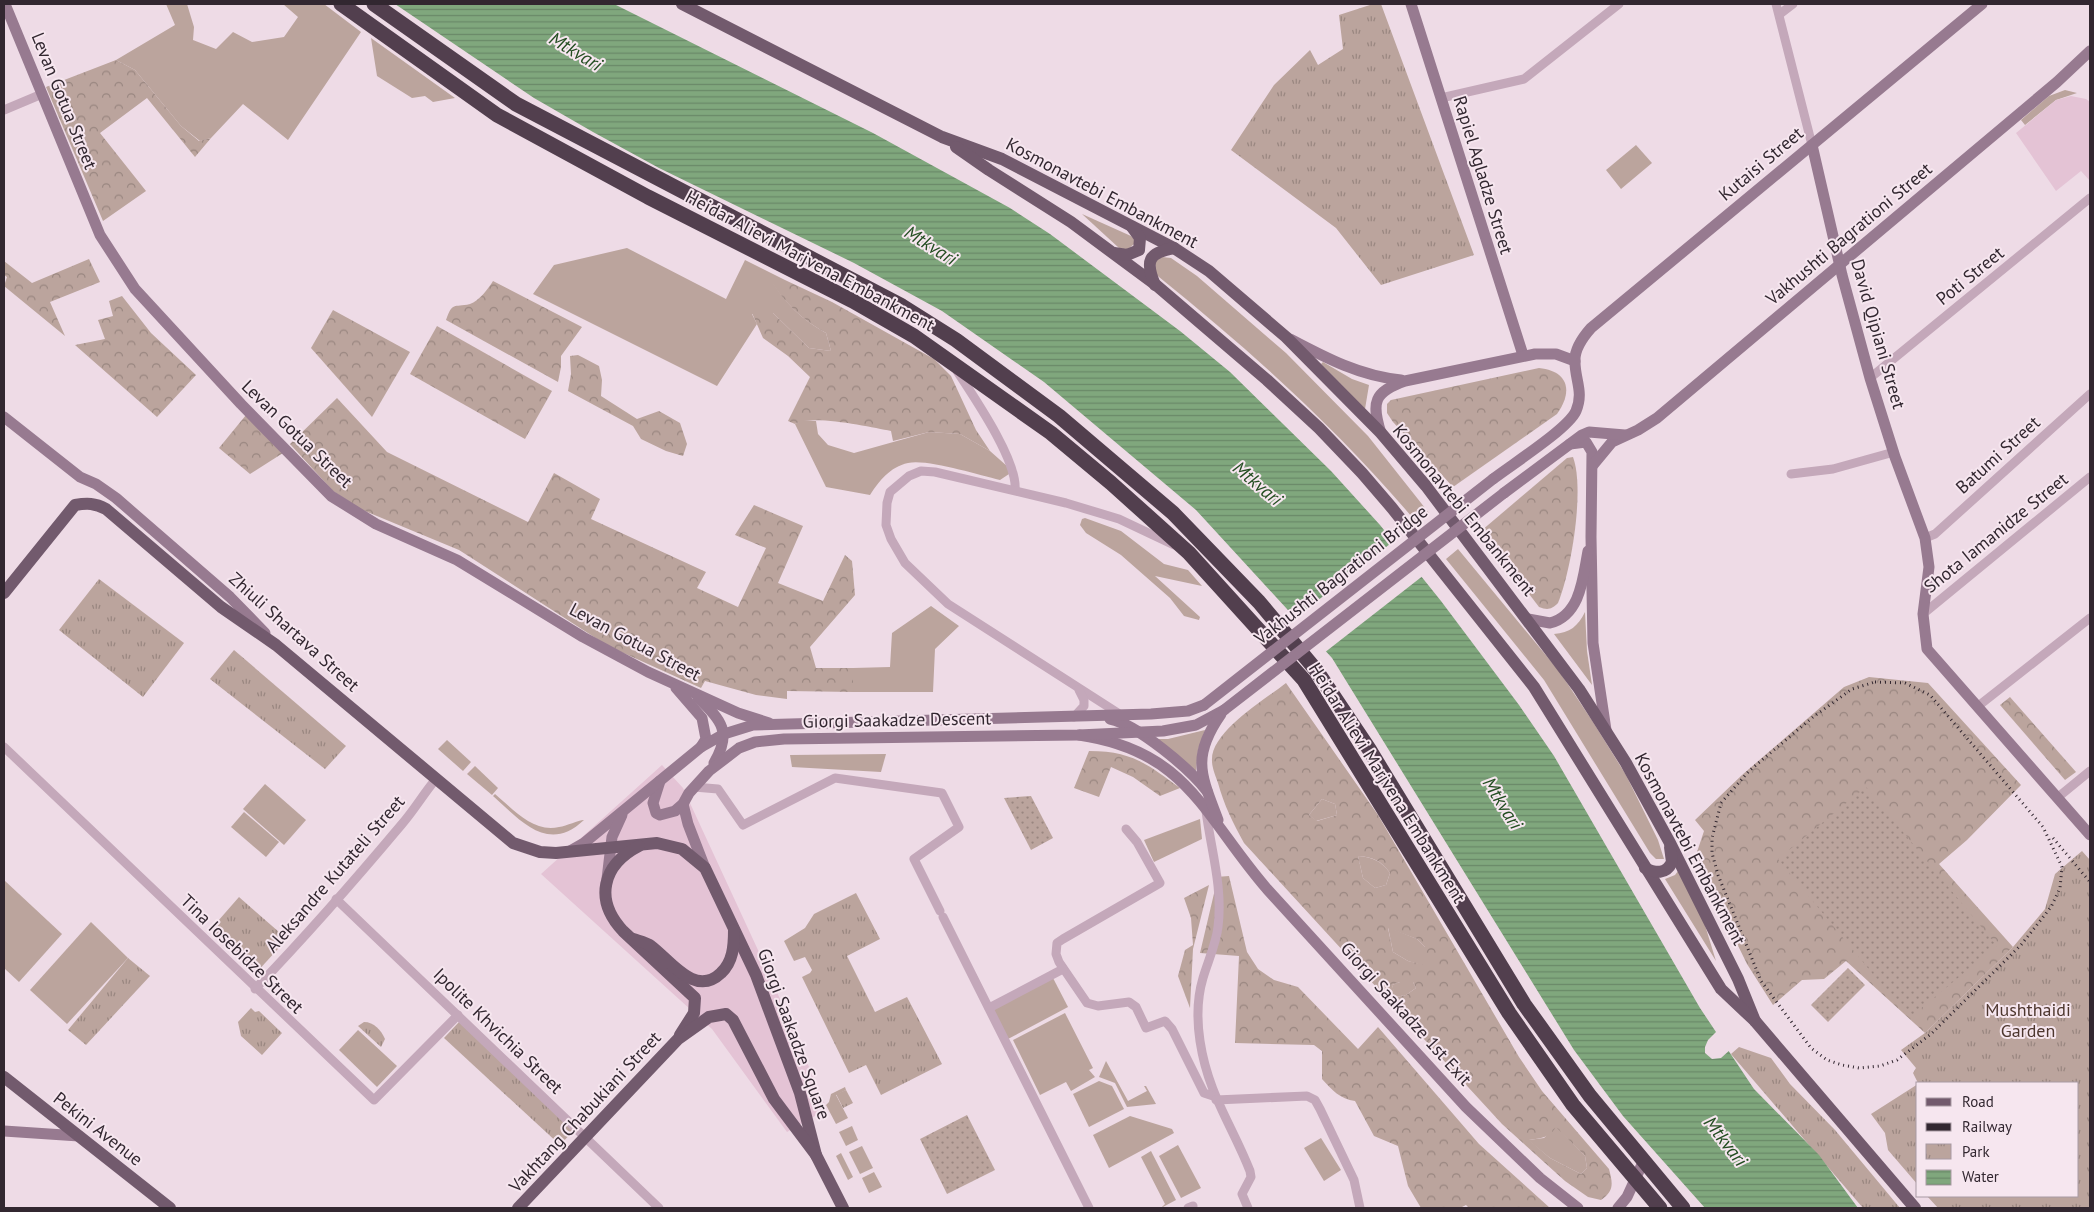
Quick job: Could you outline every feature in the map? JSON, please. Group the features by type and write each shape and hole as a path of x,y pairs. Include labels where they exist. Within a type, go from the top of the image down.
{"highway":[{"name":"Heidar Alievi Marjvena Embankment","path":"341,4 497,115 648,197 853,301 950,359 1051,433 1190,553 1304,680 1509,1013 1573,1105 1660,1208"},
{"name":"Heidar Alievi Marjvena Embankment","path":"374,4 516,104 910,311 956,340 1059,416 1173,513 1259,602 1316,670 1399,797 1524,1004 1590,1096 1683,1208"}],"main road":[{"name":"Levan Gotua Street","path":"5,4 100,235 135,289 234,397 331,496 376,524 457,560 583,637 674,685 738,713 769,723"},
{"name":"Kosmonavtebi Embankment","path":"682,4 942,137 1002,159 1174,248 1208,271 1286,337 1381,433 1426,486 1528,619 1606,730 1670,843 1738,979 1755,1021"},
{"name":"Rapiel Agladze Street","path":"1412,4 1523,356"},
{"name":"Kutaisi Street","path":"1574,361 1579,346 1591,328 1982,4"},
{"name":"Vakhushti Bagrationi Street","path":"1593,464 1612,442 1638,430 1657,418 1840,265 2090,51"},
{"name":"Kosmonavtebi Embankment","path":"942,137 989,170 1071,222 1156,285 1319,428 1392,508 1534,687 1644,868 1722,989 1755,1021 1775,1048 1915,1208"},
{"name":"David Qipiani Street","path":"1812,145 1840,265 1870,378 1925,538 1930,567 1923,614 1923,633 1927,649 2090,835"},
{"path":"1114,253 1127,255 1139,250 1140,238 1131,226"},
{"path":"1156,285 1150,272 1149,262 1155,253 1174,248"},
{"path":"1286,337 1356,371 1382,378 1405,381"},
{"path":"1381,433 1375,413 1377,399 1388,387 1405,381 1523,356 1556,354 1574,361"},
{"name":"Vakhushti Bagrationi Bridge","path":"1204,705 1571,419 1578,403 1580,388 1574,361"},
{"name":"Zhiuli Shartava Street","path":"4,417 80,477 96,484 116,498 230,597 276,645 513,843 540,852 569,852"},
{"path":"1570,444 1589,432 1625,435"},
{"path":"1570,444 1586,442 1592,452 1591,537 1595,662 1606,730"},
{"name":"Vakhushti Bagrationi Bridge","path":"1224,710 1570,444"},
{"path":"4,593 75,505 91,503 106,509 221,606 276,645"},
{"path":"1528,619 1543,623 1556,622 1573,606 1582,580 1591,537"},
{"path":"674,685 702,718 706,739 700,747"},
{"path":"693,693 715,715 724,734 723,748 709,771"},
{"name":"Giorgi Saakadze Descent","path":"660,781 700,747 724,734 746,726 769,723 1178,713 1194,710 1204,705"},
{"name":"Giorgi Saakadze 1st Exit","path":"1223,831 1207,791 1201,758 1215,719 1224,710"},
{"name":"Giorgi Saakadze Descent","path":"1098,716 1120,721 1138,732"},
{"name":"Giorgi Saakadze Descent","path":"683,804 694,786 709,771 739,748 763,741 1080,735 1176,730 1215,719"},
{"name":"Giorgi Saakadze 1st Exit","path":"1138,732 1190,772 1207,791"},
{"name":"Giorgi Saakadze 1st Exit","path":"1080,735 1124,745 1157,760 1186,784 1223,831 1237,854 1267,889 1466,1107 1540,1178 1578,1208"},
{"path":"660,781 654,803 656,813 669,814 683,804"},
{"path":"569,852 584,843 660,781"},
{"name":"Giorgi Saakadze Square","path":"683,804 688,824 705,868 734,925 756,975 800,1093 816,1155"},
{"path":"627,807 615,828 610,846 605,898 609,914 630,938 695,998 694,1013 678,1039"},
{"name":"Giorgi Saakadze Square","path":"569,852 610,846 657,843 675,846 690,855 705,868"},
{"path":"1644,868 1656,872 1670,867 1672,862 1670,843"},
{"path":"606,880 619,860 628,851 644,844"},
{"path":"630,938 649,944 692,980 709,980 722,972 730,960 734,945 734,925"},
{"name":"Giorgi Saakadze Square","path":"678,1039 710,1017 718,1014 730,1016 774,1099 816,1155"},
{"name":"Vakhtang Chabukiani Street","path":"518,1208 678,1039"},
{"name":"Pekini Avenue","path":"4,1077 170,1208"},
{"path":"4,1131 79,1136"},
{"path":"816,1155 843,1208"},
{"path":"1618,1208 1627,1197 1644,1160"}],"street":[{"path":"1441,98 1511,83 1531,74 1619,4"},
{"name":"David Qipiani Street","path":"1776,4 1812,145"},
{"path":"1780,14 1793,4"},
{"path":"4,110 42,94"},
{"name":"Poti Street","path":"1870,378 2090,198"},
{"path":"950,359 976,399 1013,469 1015,490"},
{"name":"Batumi Street","path":"1925,538 1935,534 2090,394"},
{"path":"1791,474 1833,468 1894,452"},
{"path":"1121,715 948,604 905,563 891,539 886,525 887,503 890,492 909,476 921,471 950,475 1015,490 1119,519 1190,553"},
{"name":"Shota Iamanidze Street","path":"1923,614 2090,477"},
{"path":"1977,707 2090,618"},
{"path":"1074,716 1081,711 1085,703 1077,688"},
{"name":"Tina Iosebidze Street","path":"4,747 255,989 374,1100 458,1015"},
{"path":"2057,798 2090,771"},
{"path":"694,786 718,789 742,825 835,778 942,794 959,828 914,859 1089,1208"},
{"name":"Aleksandre Kutateli Street","path":"255,989 421,802 427,789 436,779"},
{"path":"1206,811 1219,882 1220,900 1218,928 1200,989 1198,1027 1203,1059 1214,1098 1250,1171 1251,1177 1242,1194 1248,1208"},
{"path":"1126,829 1137,842 1160,883 1057,943 1056,954 1063,969 1087,1003 1098,1006 1129,1002 1136,1007 1146,1028 1165,1021 1172,1029 1204,1093 1214,1098 1307,1096 1315,1100 1354,1180 1360,1208"},
{"name":"Ipolite Khvichia Street","path":"336,899 659,1208"},
{"path":"988,1008 1063,969"}],"green space":[{"path":"166,4 187,4 194,27 193,40 216,49 233,32 252,42 284,37 298,17 283,4 324,4 361,32 288,140 243,104 211,138 200,141 181,126 135,70 116,60 175,25"},
{"path":"1373,4 1381,4 1474,255 1381,285 1336,228 1231,150 1274,85 1310,50 1318,65 1343,49 1339,15"},
{"path":"371,38 455,98 433,102 425,96 412,98 377,76"},
{"path":"116,60 135,70 181,126 199,141 211,138 195,157 147,98 100,133 146,191 103,221 46,87"},
{"path":"2065,90 2077,93 2056,100 2025,125 2021,120 2049,96"},
{"path":"1636,145 1652,163 1621,189 1606,170"},
{"path":"1082,214 1131,236 1134,239 1134,244 1127,250 1119,248"},
{"path":"627,248 726,299 745,260 785,280 771,280 795,310 826,333 831,351 809,348 773,313 752,314 757,324 717,386 533,294 554,265"},
{"path":"1162,257 1171,258 1197,276 1286,353 1368,436 1429,513 1417,523 1357,456 1294,394 1228,334 1159,277 1156,274 1155,261"},
{"path":"89,259 100,282 50,302 65,336 4,286 7,277 4,275 4,261 32,283"},
{"path":"770,280 785,280 832,302 934,359 951,376 976,430 990,451 960,434 929,432 893,441 891,431 870,427 842,422 814,420 795,424 788,421 810,377 788,356 763,338 752,313 773,313 809,348 831,351 826,333 795,310 782,297"},
{"path":"493,281 582,327 561,356 558,382 446,320 454,306 470,304 477,300"},
{"path":"122,296 151,333 196,375 157,417 75,345 105,339 98,320 113,316 109,301"},
{"path":"333,310 410,352 372,417 311,348"},
{"path":"437,326 552,391 525,439 410,374"},
{"path":"578,355 599,366 602,380 601,396 637,419 659,411 680,423 687,444 683,456 666,451 641,439 633,426 568,391 571,374 570,356"},
{"path":"1323,362 1352,379 1369,385 1365,409 1321,364"},
{"path":"1539,368 1557,373 1565,384 1565,398 1557,414 1453,487 1393,422 1387,413 1387,404 1391,400"},
{"path":"337,398 387,452 528,522 554,473 600,499 591,519 706,572 697,588 738,607 766,548 735,535 754,505 803,526 778,583 823,601 845,555 852,561 855,595 810,647 816,668 853,668 853,692 787,691 787,699 756,695 705,681 701,688 608,646 459,550 360,509 333,491 290,444"},
{"path":"246,415 283,453 250,474 219,448"},
{"path":"802,420 816,421 818,434 828,445 854,453 929,432 960,434 990,451 1008,467 1009,474 1000,480 940,465 917,462 902,465 890,471 870,495 826,487 795,424"},
{"path":"1573,457 1578,489 1572,551 1558,603 1549,609 1544,609 1539,607 1481,531 1567,458"},
{"path":"1085,518 1121,531 1164,564 1188,570 1202,586 1155,576 1200,617 1199,620 1184,616 1170,598 1121,555 1086,533 1080,525 1082,519"},
{"path":"1458,549 1559,671 1593,722 1626,775 1658,840 1664,859 1656,859 1650,853 1544,680 1446,559"},
{"path":"99,579 184,643 143,697 59,630"},
{"path":"931,606 959,626 935,649 933,692 853,692 853,668 890,667 892,633"},
{"path":"1585,612 1587,651 1592,685 1554,634 1573,628"},
{"path":"234,650 346,746 325,769 210,679"},
{"path":"1869,677 1928,683 2021,785 1967,840 1939,864 2013,947 1925,1033 1846,961 1824,979 1802,980 1773,1005 1747,964 1695,858 1704,831 1695,820 1742,775 1844,687"},
{"path":"1286,683 1378,815 1519,1057 1542,1091 1609,1169 1611,1187 1601,1200 1588,1197 1565,1181 1502,1124 1244,843 1226,806 1214,772 1212,761 1214,750 1229,728 1253,707","holes":["1322,799 1335,804 1337,815 1317,821 1309,815","1358,856 1377,860 1390,873 1386,885 1375,888 1363,878","1388,928 1417,939 1425,947 1425,965 1408,961 1393,952","1400,982 1413,982 1416,988 1406,995 1396,997 1392,985","1556,1127 1585,1156 1587,1168 1581,1174 1550,1158 1529,1140 1544,1137"]},
{"path":"2010,697 2076,772 2065,780 2000,705"},
{"path":"1205,730 1198,750 1196,771 1151,739 1168,739"},
{"path":"447,740 471,762 463,771 438,749"},
{"path":"1089,751 1117,753 1138,760 1180,788 1160,796 1133,777 1111,767 1099,797 1074,788"},
{"path":"886,754 881,772 792,767 790,755"},
{"path":"475,766 498,788 492,795 467,774"},
{"path":"265,784 306,820 284,845 243,809"},
{"path":"1866,787 1997,946 1909,1018 1778,859"},
{"path":"495,794 516,813 541,826 559,827 584,820 571,830 559,834 547,834 525,824 493,796"},
{"path":"1031,796 1053,838 1031,850 1004,798"},
{"path":"1322,799 1335,804 1337,815 1316,821 1309,815"},
{"path":"244,812 279,842 266,857 231,827"},
{"path":"1200,819 1202,839 1154,862 1144,840"},
{"name":"Mushthaidi Garden","path":"2082,851 2090,860 2090,1208 1938,1208 1928,1197 2079,1197 2079,1082 1918,1082 1913,1073 1916,1068 1901,1050 1925,1033 2013,947 2045,909 2055,874"},
{"path":"1358,856 1376,860 1387,869 1390,873 1386,885 1375,888 1363,878"},
{"path":"1678,871 1704,922 1716,961 1665,879 1675,875"},
{"path":"1229,876 1247,952 1258,969 1274,980 1298,987 1358,1049 1378,1027 1479,1144 1550,1208 1469,1208 1466,1205 1460,1208 1421,1208 1408,1186 1398,1146 1374,1136 1355,1101 1341,1096 1322,1079 1322,1051 1314,1045 1235,1043 1239,956 1200,953 1216,885 1216,877"},
{"path":"4,880 62,934 19,982 4,968"},
{"path":"1209,885 1193,949 1190,1008 1178,976 1185,950 1193,945 1191,918 1184,898"},
{"path":"856,893 880,939 847,956 875,1012 907,997 942,1064 881,1095 866,1065 849,1073 802,977 812,970 805,957 794,961 784,941 805,928 814,914"},
{"path":"239,897 287,939 256,973 211,929"},
{"path":"91,922 128,958 67,1024 30,990"},
{"path":"1388,927 1417,939 1425,947 1425,966 1408,961 1393,952"},
{"path":"128,958 150,976 86,1045 68,1030"},
{"path":"1848,968 1865,985 1828,1022 1811,1005"},
{"path":"1053,978 1068,1007 1008,1039 993,1009"},
{"path":"1400,982 1413,982 1416,988 1406,995 1395,997 1392,985"},
{"path":"251,1008 255,1012 259,1011 282,1033 262,1055 241,1036 238,1022"},
{"path":"1065,1013 1093,1068 1089,1070 1095,1077 1071,1091 1066,1082 1040,1095 1013,1040"},
{"path":"364,1022 377,1027 385,1039 381,1047 358,1026"},
{"path":"459,1022 575,1129 560,1145 444,1038"},
{"path":"358,1030 397,1066 377,1087 339,1050"},
{"path":"1739,1047 1771,1058 1790,1084 1835,1130 1900,1208 1863,1208 1731,1054"},
{"path":"1106,1061 1128,1101 1147,1091 1144,1086 1146,1086 1156,1104 1127,1107 1115,1083 1099,1077"},
{"path":"1099,1081 1112,1086 1124,1109 1089,1127 1073,1094"},
{"path":"1916,1085 1916,1183 1888,1150 1885,1133 1871,1114"},
{"path":"845,1087 846,1090 836,1095 848,1118 836,1124 826,1105 831,1094"},
{"path":"846,1090 853,1103 843,1108 836,1094"},
{"path":"967,1115 995,1170 947,1194 920,1139"},
{"path":"1130,1116 1172,1129 1174,1133 1109,1168 1093,1135"},
{"path":"852,1126 858,1140 846,1146 839,1132"},
{"path":"1556,1126 1585,1156 1587,1168 1581,1174 1550,1158 1528,1140 1544,1138"},
{"path":"1321,1138 1341,1170 1324,1181 1304,1148"},
{"path":"1178,1145 1201,1188 1181,1198 1159,1156"},
{"path":"862,1146 873,1168 860,1174 849,1152"},
{"path":"1151,1151 1176,1200 1161,1208 1165,1204 1141,1157"},
{"path":"841,1153 853,1177 848,1180 836,1156"},
{"path":"874,1172 882,1187 869,1193 862,1178"}],"shaded area":[{"path":"2071,96 2086,99 2090,102 2090,181 2081,171 2056,191 2016,133 2056,100"},
{"path":"662,765 683,788 771,978 827,1109 787,1132 712,1029 541,874"}],"water":[{"name":"Mtkvari","path":"395,4 614,4 873,133 1010,208 1050,234 1180,331 1230,372 1331,471 1380,525 1441,601 1519,705 1554,756 1700,1008 1754,1089 1819,1155 1858,1208 1705,1208 1623,1116 1574,1050 1332,658 1196,510 1044,382 942,311 854,263 659,168 534,98"}],"pier":[{"path":"1395,540 1424,575 1324,653 1294,619"},
{"path":"1718,1030 1731,1049 1721,1058 1712,1059 1705,1053 1705,1047 1708,1040"}],"railway":[{"path":"1875,682 1905,683 1930,695 2043,827 2062,867 2060,888 2051,907 2021,945 1931,1034 1897,1060 1880,1066 1859,1068 1827,1060 1811,1048 1761,981 1718,875 1712,853 1712,838 1721,803 1749,771 1813,717 1852,689 1875,682"},
{"path":"2053,838 2090,882"}]}
